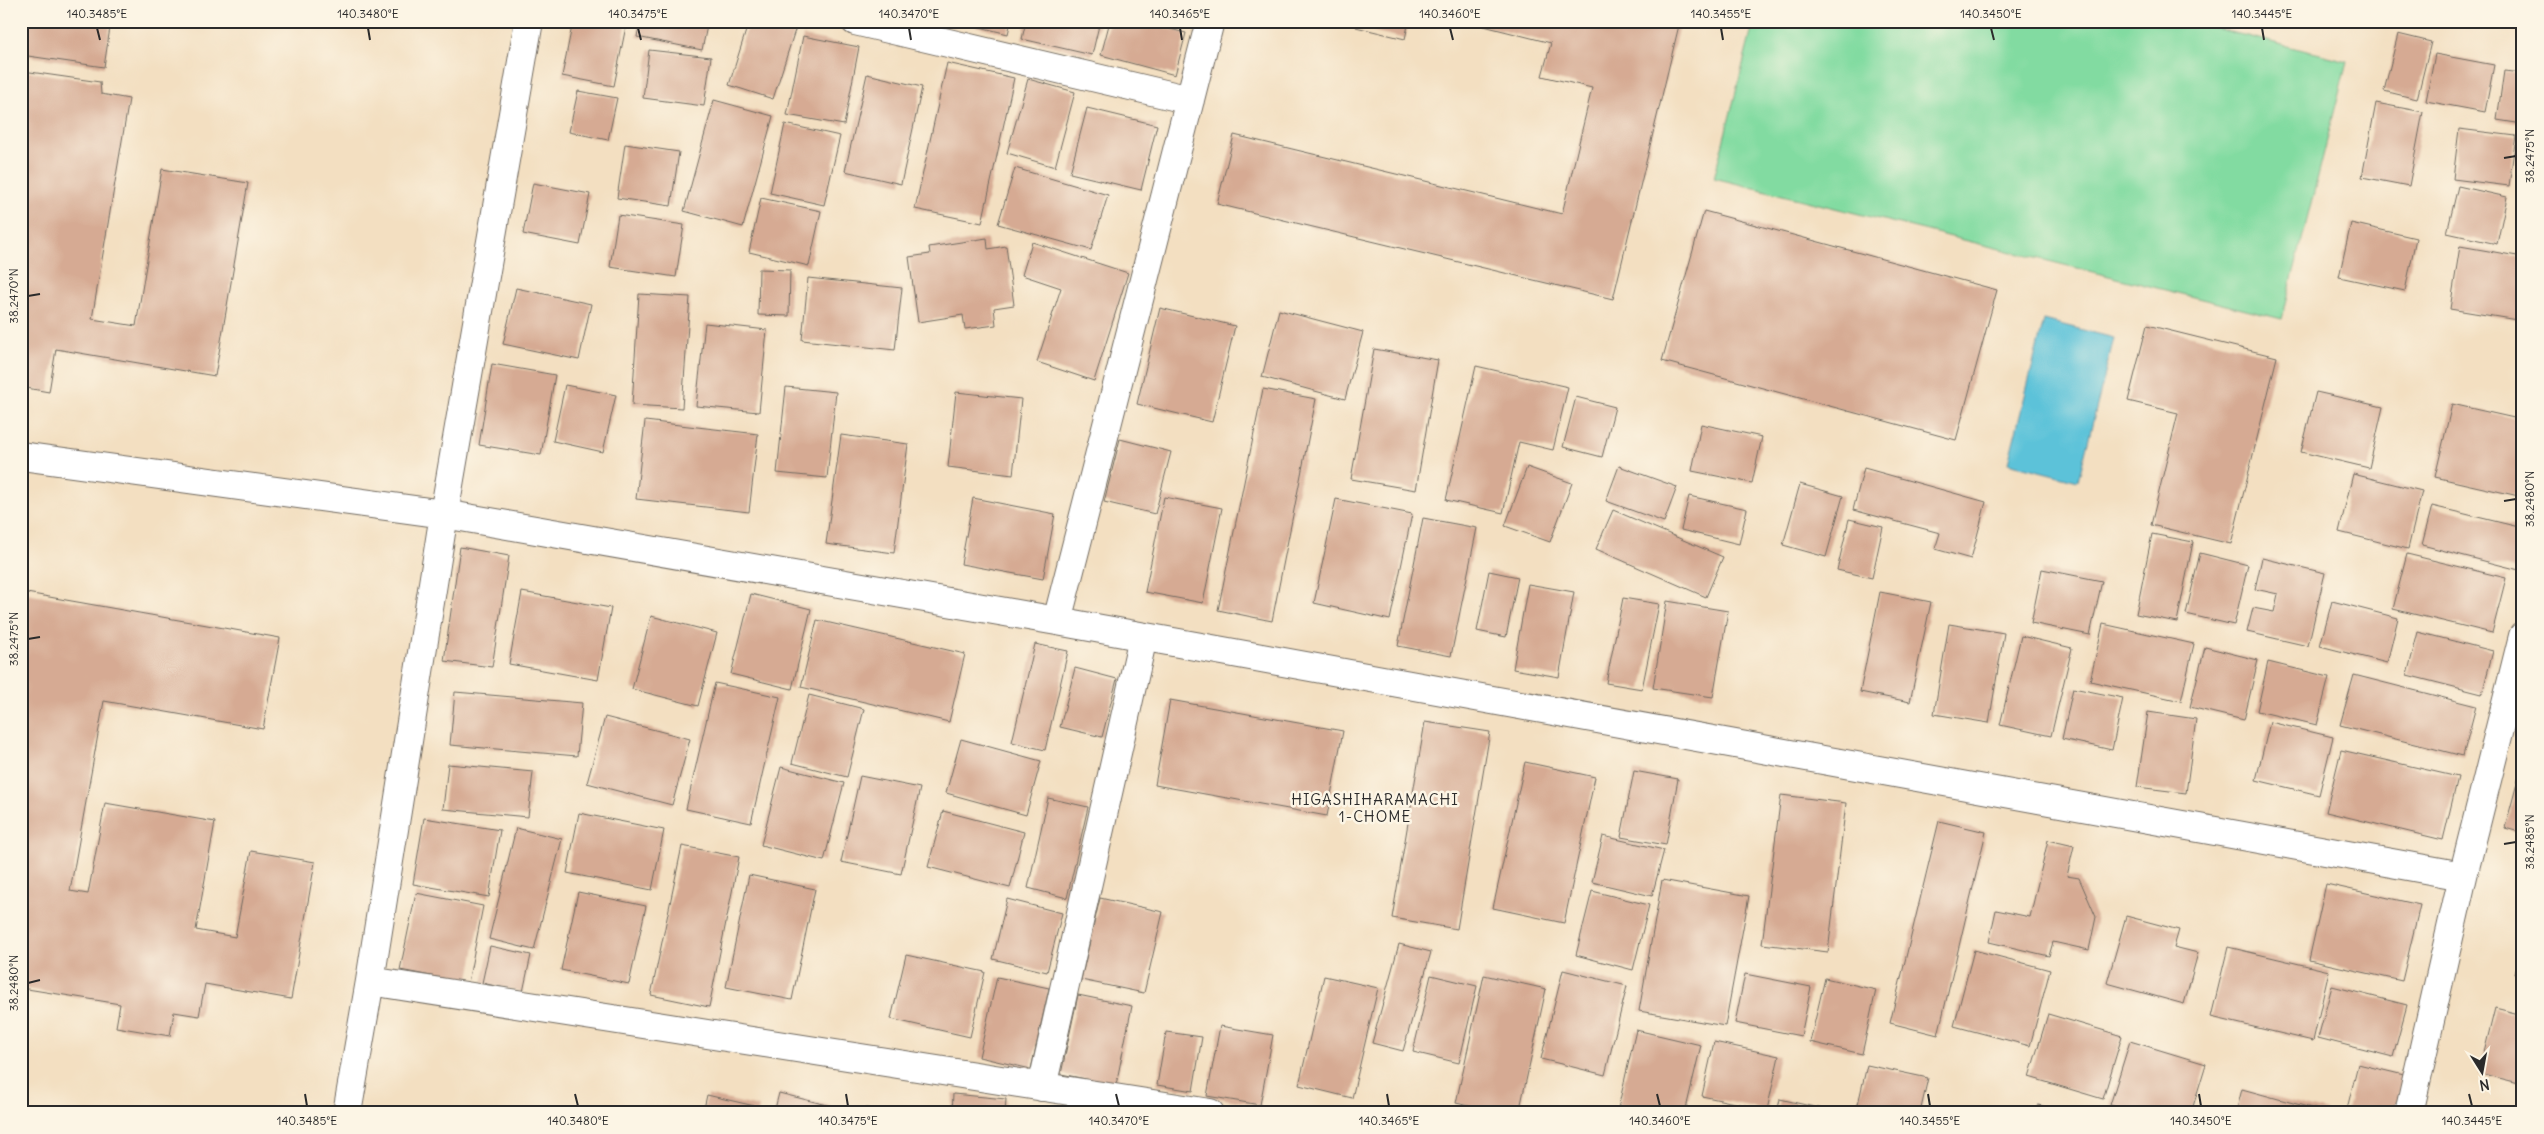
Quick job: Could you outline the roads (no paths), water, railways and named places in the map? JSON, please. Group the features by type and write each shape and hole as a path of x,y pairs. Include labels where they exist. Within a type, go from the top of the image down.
{"street":[{"path":"347,1113 370,981 444,514 529,21"},
{"path":"855,21 1190,100"},
{"path":"1057,620 1210,21"},
{"path":"21,456 444,514 1057,620 2463,876"},
{"path":"2409,1113 2463,876 2523,636"},
{"path":"1042,1087 1143,637"},
{"path":"370,981 1210,1113"}],"water":[{"path":"2044,320 2114,338 2078,481 2008,463"}],"district":[{"name":"HIGASHIHARAMACHI 1-CHOME","path":"1375,808"}]}
